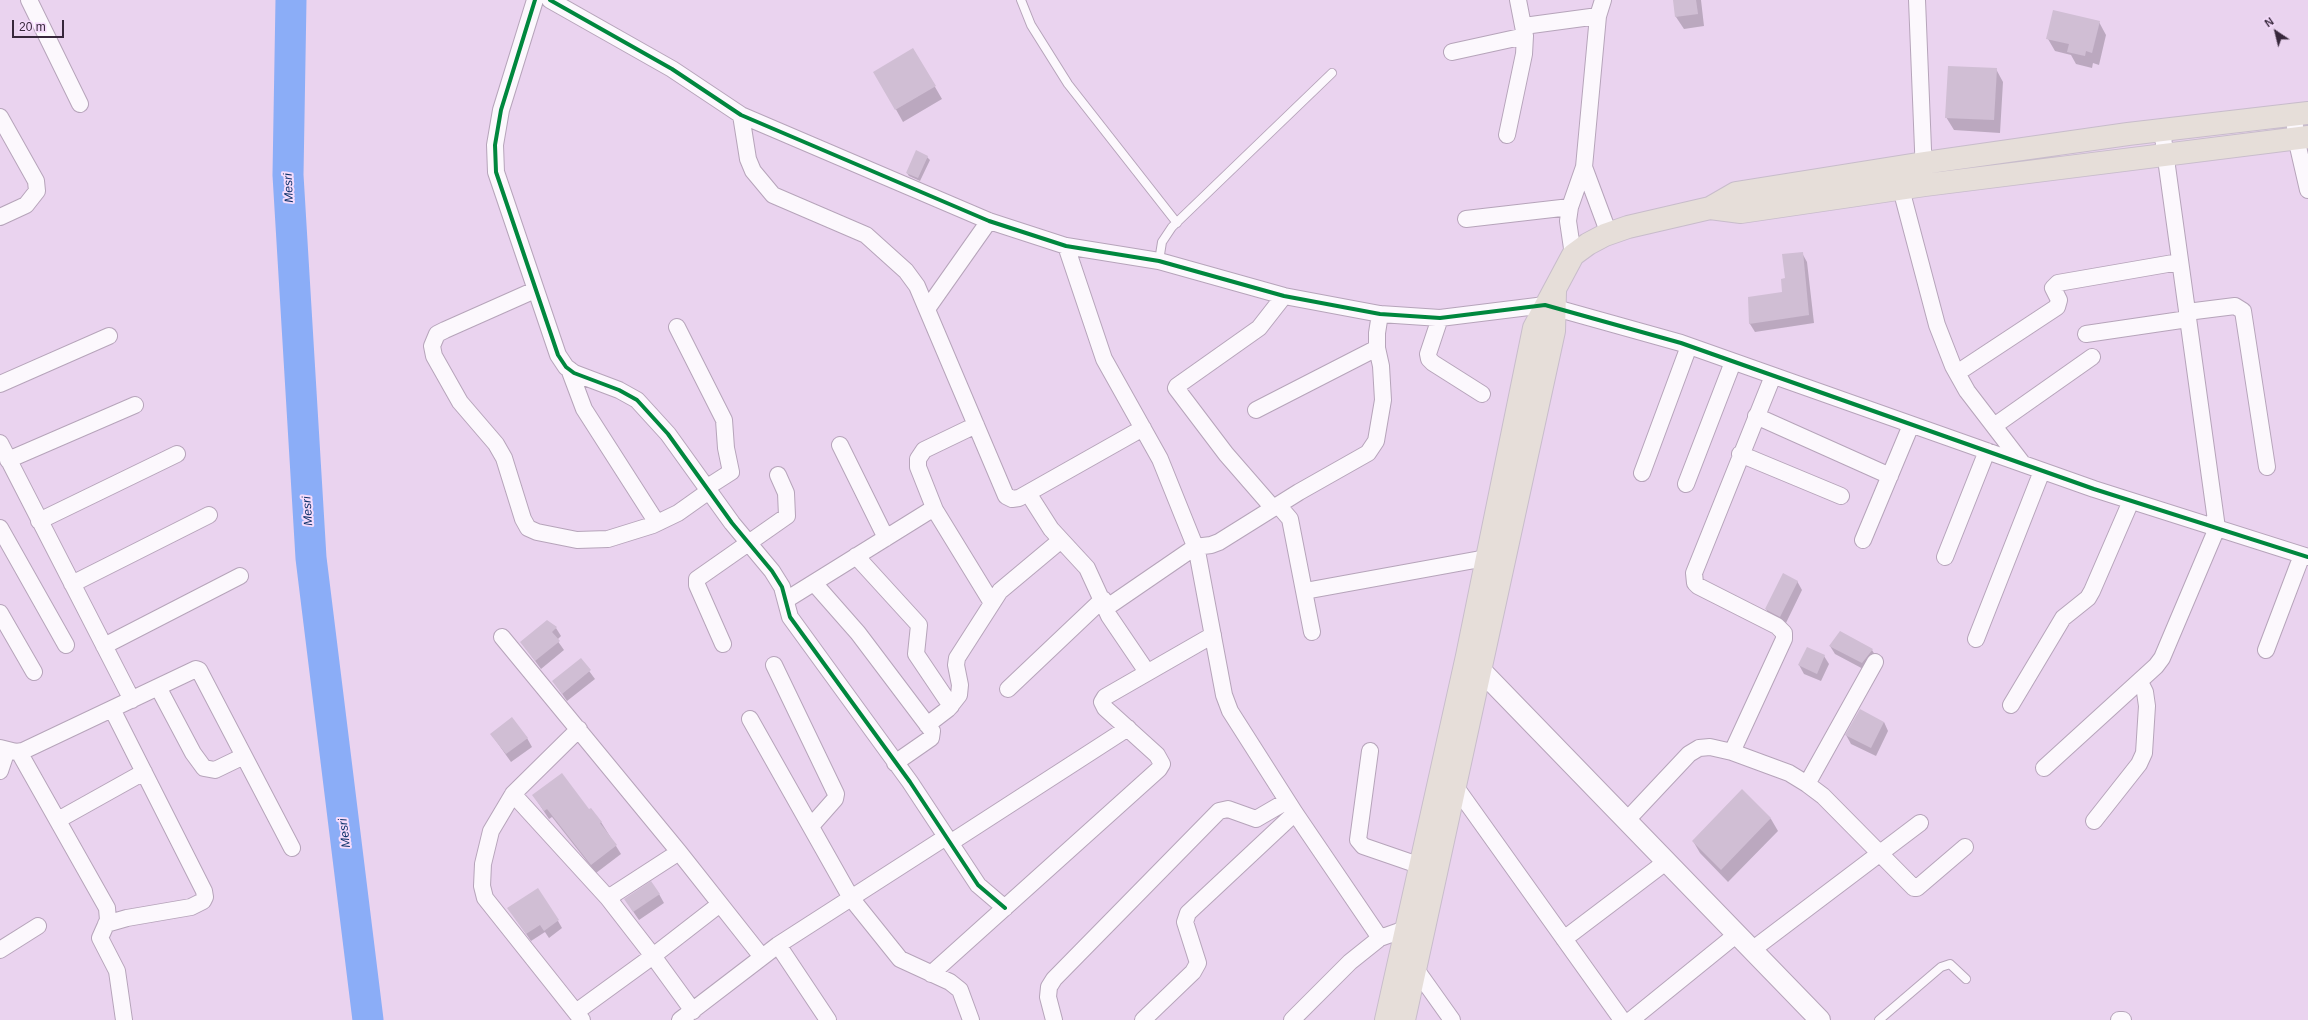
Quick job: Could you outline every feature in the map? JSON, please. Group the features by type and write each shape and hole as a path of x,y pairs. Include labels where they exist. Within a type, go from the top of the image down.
{"main road":[{"path":"1404,1020 1455,786 1486,558 1534,328 1552,300 1573,255 1588,244 1609,234 1628,227 1710,208 1736,194 1924,162 2162,130 2301,114"},
{"path":"1710,208 1741,212 1925,185 2302,137"},
{"path":"1386,1020 1421,866 1473,662 1554,331 1552,300"}],"street":[{"path":"29,0 80,104"},
{"path":"535,0 501,110 495,145 496,172 558,355 574,373 619,390 638,400 668,434 747,542 772,571 782,587 790,617 895,763 978,884 1005,908"},
{"path":"550,0 672,69 741,115 988,221 1066,246 1159,261 1284,296 1380,314 1440,318 1552,300 1689,346 2042,471 2305,556 2266,650"},
{"path":"1507,135 1524,54 1524,31 1518,0"},
{"path":"1573,255 1569,233 1570,207 1584,167 1598,16 1603,0"},
{"path":"1917,0 1925,185"},
{"path":"1452,52 1524,31 1598,16"},
{"path":"2301,114 2308,190"},
{"path":"741,115 748,159 762,184 773,194 866,235 906,271 917,286 1006,496 1012,499 1019,498 1143,428"},
{"path":"0,116 36,181 37,191 26,205 0,217"},
{"path":"2044,768 2140,682 2162,658 2217,528 2188,316 2179,262 2162,130"},
{"path":"1584,167 1609,234"},
{"path":"1901,189 1937,325 1957,373 1967,391 2023,464"},
{"path":"1466,219 1570,207"},
{"path":"927,308 988,221"},
{"path":"1066,246 1104,358 1160,459 1197,553 1224,695 1230,711 1291,807 1380,938"},
{"path":"1957,373 2057,307 2059,300 2052,288 2058,283 2179,262"},
{"path":"535,290 437,334 432,346 434,356 460,402 496,444 501,453 522,519 528,528 537,532 577,540 608,539 657,523 678,513 731,472 726,448 724,420 677,327"},
{"path":"1284,296 1259,328 1176,388 1226,454 1276,507 1290,519 1312,632"},
{"path":"2086,334 2235,306 2243,311 2267,468"},
{"path":"1008,689 1105,604 1219,542 1368,454 1376,441 1383,400 1381,366 1377,348 1377,333 1380,314"},
{"path":"1440,318 1428,354 1429,359 1432,363 1482,394"},
{"path":"0,384 109,336"},
{"path":"1642,473 1689,346"},
{"path":"1256,410 1377,348"},
{"path":"1994,426 2092,357"},
{"path":"1686,484 1733,362"},
{"path":"569,369 584,409 657,523"},
{"path":"1732,752 1784,639 1784,633 1777,626 1698,586 1694,579 1694,573 1740,454 1773,376"},
{"path":"8,460 135,405"},
{"path":"1756,416 1890,476"},
{"path":"976,424 924,450 920,454 918,467 934,508 992,603"},
{"path":"1863,540 1911,425"},
{"path":"0,443 132,700"},
{"path":"840,446 886,538"},
{"path":"1945,557 1987,451"},
{"path":"39,521 178,454"},
{"path":"1740,454 1841,496"},
{"path":"1976,639 2042,471"},
{"path":"723,644 697,585 697,579 747,542 782,521 787,516 786,493 778,475"},
{"path":"1028,493 1051,529 1087,568 1105,604 1109,616 1147,672"},
{"path":"2011,705 2063,618 2088,598 2131,501"},
{"path":"786,600 934,508"},
{"path":"72,584 209,515"},
{"path":"0,528 66,645"},
{"path":"927,725 951,706 959,695 960,685 956,665 957,658 1000,591 1061,540"},
{"path":"856,556 919,625 916,654 951,706"},
{"path":"1305,591 1486,558"},
{"path":"104,646 240,576"},
{"path":"814,583 858,633 932,731 931,738 895,763"},
{"path":"0,613 34,672"},
{"path":"931,974 1159,769 1162,764 1157,755 1104,708 1102,702 1105,696 1213,635"},
{"path":"502,637 680,852 762,957"},
{"path":"1473,662 1820,1020"},
{"path":"1807,784 1875,662"},
{"path":"774,665 836,794 835,799 812,825"},
{"path":"0,771 9,750 112,709 196,669 199,670 292,848"},
{"path":"2094,821 2139,764 2144,753 2147,706 2145,692 2140,682"},
{"path":"158,687 193,753 204,768 215,770 244,756"},
{"path":"106,924 127,918 191,907 203,901 205,897 204,891 112,709"},
{"path":"750,719 812,825 846,887 900,959 950,982 960,990 971,1020"},
{"path":"514,794 608,898 653,956 687,1015 778,945 846,887 948,840 1128,728"},
{"path":"579,729 514,794 492,831 483,864 482,886 485,898 579,1016 720,904"},
{"path":"1627,820 1689,754 1699,748 1710,747 1732,752 1789,773 1807,784 1823,796 1914,888 1917,888 1965,847"},
{"path":"9,750 58,820 107,908 109,914 100,938 117,971 124,1020"},
{"path":"1370,751 1357,835 1358,840 1363,846 1421,866"},
{"path":"58,820 144,772"},
{"path":"1455,786 1622,1020"},
{"path":"1054,1020 1048,997 1049,987 1054,979 1219,811 1228,809 1256,819 1291,807"},
{"path":"1143,1020 1193,972 1198,963 1185,922 1188,912 1291,807"},
{"path":"1752,950 1880,855 1920,823"},
{"path":"608,898 680,852"},
{"path":"1564,939 1667,861"},
{"path":"0,950 38,926"},
{"path":"1292,1020 1334,976 1380,938 1408,928"},
{"path":"1631,1020 1737,934"},
{"path":"778,945 828,1020"},
{"path":"1415,968 1452,1020"}],"lane":[{"path":"1020,0 1031,25 1068,84 1176,223"},
{"path":"1159,261 1162,242 1176,223 1332,73"},
{"path":"1879,1020 1941,967 1950,964 1966,979"}],"building":[{"path":"1673,0 1696,0 1698,14 1675,17"},
{"path":"2053,10 2100,21 2092,53 2086,51 2085,56 2067,52 2069,44 2046,39"},
{"path":"913,48 936,86 895,110 873,72"},
{"path":"1948,66 1997,68 1994,120 1945,118"},
{"path":"916,150 928,156 918,178 906,173"},
{"path":"1803,252 1809,315 1749,324 1748,297 1782,292 1781,279 1785,278 1782,254"},
{"path":"1783,573 1798,581 1780,617 1765,609"},
{"path":"547,620 557,627 552,632 560,641 535,661 520,642"},
{"path":"1840,631 1873,649 1862,663 1829,646"},
{"path":"1807,647 1825,655 1817,674 1798,665"},
{"path":"581,658 591,670 562,694 552,681"},
{"path":"1860,709 1884,722 1871,748 1845,735"},
{"path":"512,717 528,738 506,754 490,734"},
{"path":"562,773 589,809 591,808 602,822 600,823 617,845 591,865 547,809 544,811 532,795"},
{"path":"1742,789 1771,818 1721,870 1692,841"},
{"path":"651,881 660,894 633,912 624,899"},
{"path":"538,888 559,920 544,931 540,925 526,934 507,908"}],"waterway":[{"name":"Mesri","path":"291,0 288,175 311,558 368,1020"}],"cycle path":[{"path":"535,0 501,110 495,145 496,172 558,355 566,367 574,373 619,390 637,400 668,434 732,523 772,571 782,587 790,617 910,782 978,885 1005,908"},
{"path":"550,0 672,69 741,115 989,221 1066,246 1159,261 1284,296 1380,314 1440,318 1545,305 1681,343 2094,489 2308,557"}]}
